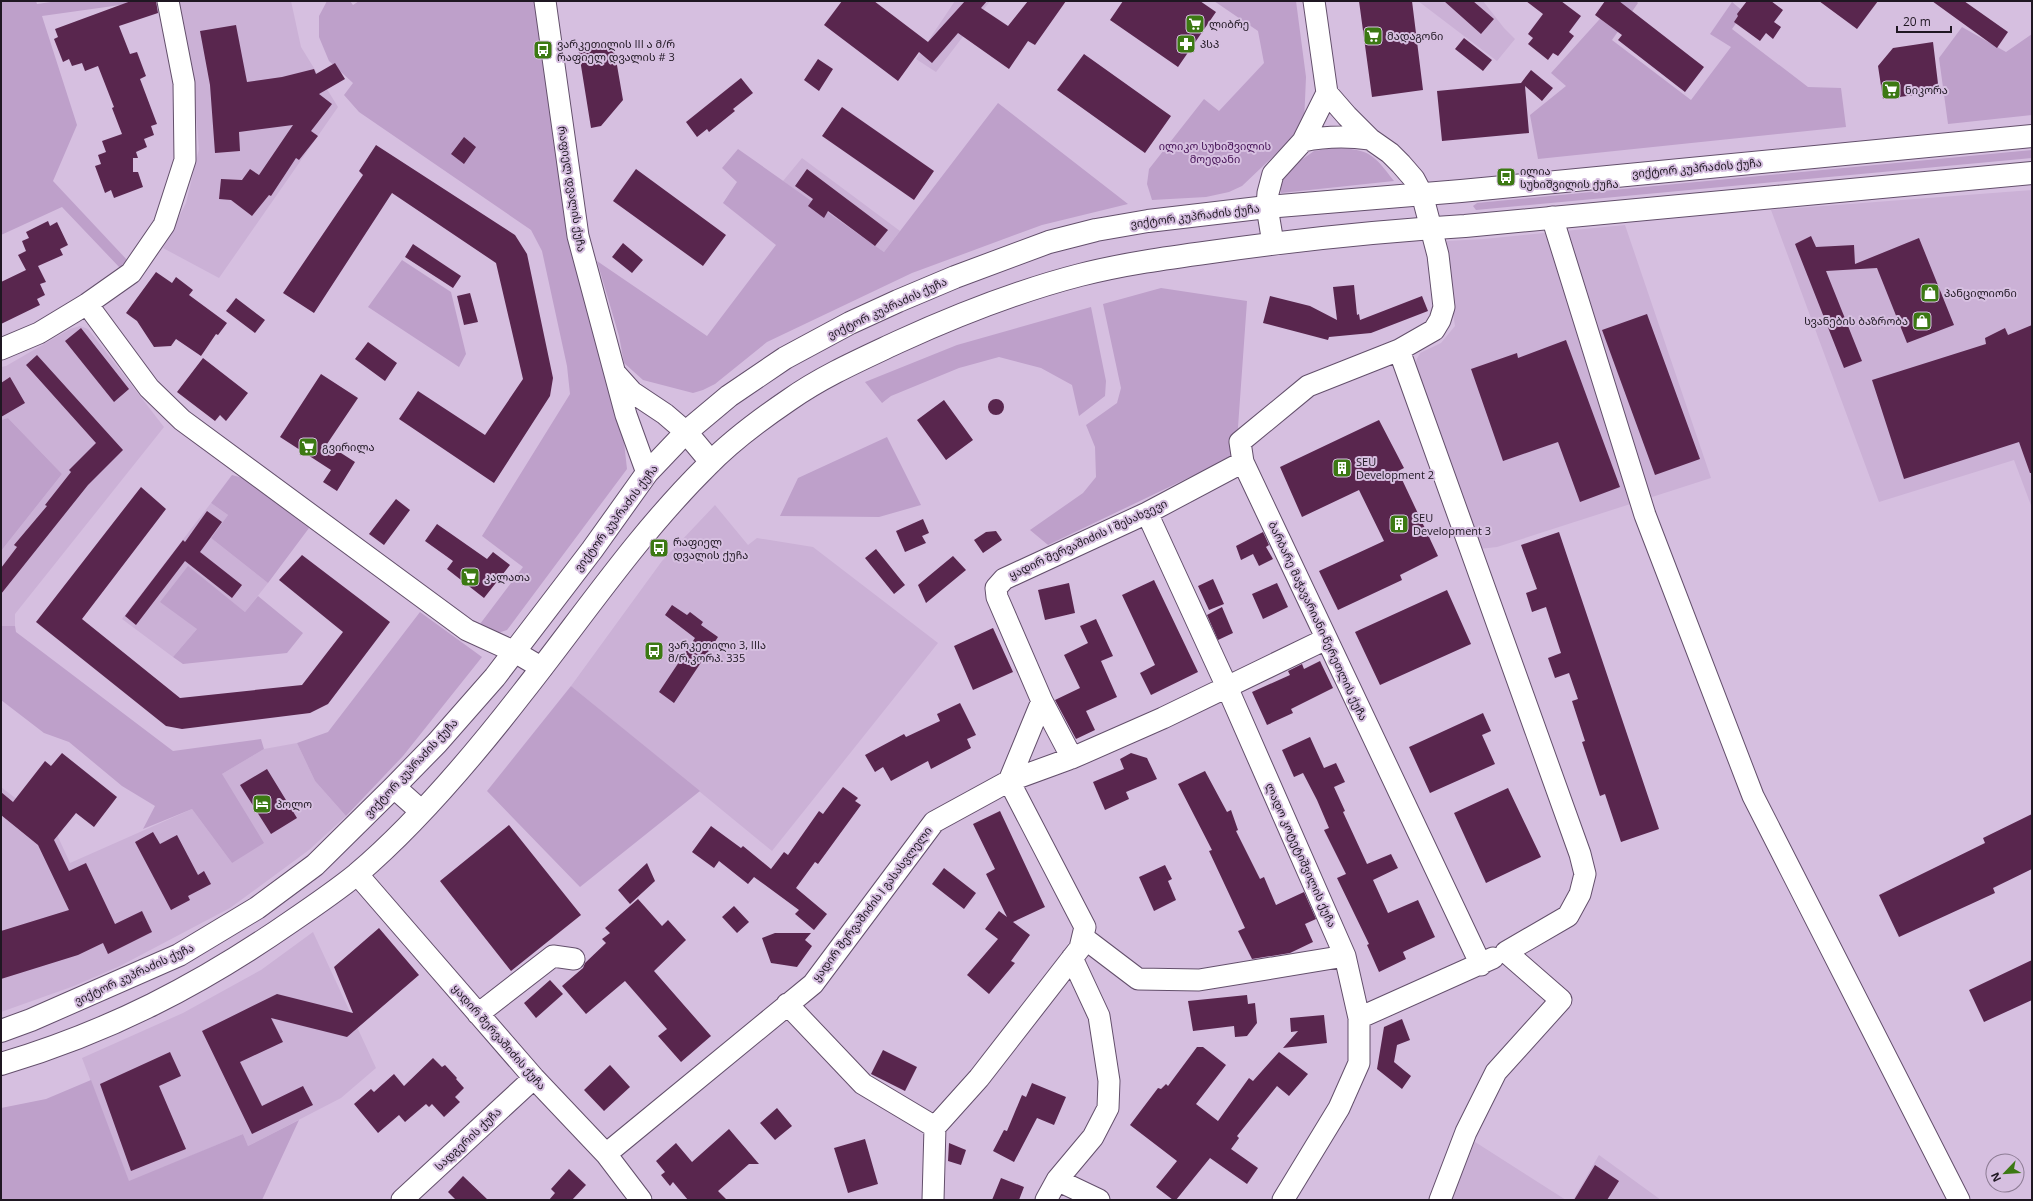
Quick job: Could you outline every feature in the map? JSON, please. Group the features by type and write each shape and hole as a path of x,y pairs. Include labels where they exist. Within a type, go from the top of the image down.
{"main road":[{"name":"ვიქტორ კუპრაძის ქუჩა","path":"1,1031 116,984 179,955 257,908 315,864 437,743 515,652 647,473 686,432 729,396 784,358 850,323 956,277 1049,242 1096,230 1148,221 1268,207 1422,194 2032,136"},
{"path":"1,1064 74,1040 122,1021 216,971 274,934 357,874 421,811 479,745 542,668 628,554 679,494 711,462 793,397 873,354 967,313 1022,292 1079,275 1127,264 1272,243 2032,173"},
{"path":"686,432 711,462"},
{"path":"394,787 421,811"},
{"path":"198,944 216,971"}],"street":[{"path":"1,349 39,333 87,304 131,273 164,225 186,160 184,83 168,1"},
{"name":"რაფიელ დვალის ქუჩა","path":"545,1 578,236 626,415 647,473"},
{"path":"1314,1 1327,93 1370,139 1390,153 1414,179 1422,194 1432,228"},
{"path":"1272,243 1268,193 1273,174 1303,141 1327,93"},
{"path":"1303,141 1336,137 1370,139"},
{"path":"1552,217 1645,515 1753,796 1959,1200"},
{"name":"ბარბარე მაჭავარიანი-წერეთლის ქუჩა","path":"1432,228 1438,256 1444,307 1440,320 1434,330 1399,350 1308,386 1240,442 1243,462 1481,965"},
{"path":"87,304 150,388 182,420 467,630 515,652 542,668"},
{"path":"1359,1018 1481,965 1568,916 1580,894 1585,874 1580,854 1399,350"},
{"name":"რაფიელ დვალის ქუჩა","path":"615,373 632,392 664,414 686,432"},
{"name":"ყადირ შერვაშიძის I შესახვევი","path":"1072,758 1042,701 998,597 996,588 1004,579 1147,513 1243,462"},
{"name":"ლადო კოტეტიშვილის ქუჩა","path":"1147,513 1227,687 1345,956 1359,1018 1359,1063 1338,1108 1283,1200"},
{"path":"1009,781 1072,758 1227,687 1326,639"},
{"path":"933,1200 935,1127 979,1078 1080,948 1084,938 1085,927 1009,781 1042,701"},
{"name":"ყადირ შერვაშიძის I გასასვლელი","path":"606,1154 813,984 934,822 1009,781"},
{"name":"ყადირ შერვაშიძის ქუჩა","path":"357,874 534,1078 606,1154 641,1200"},
{"path":"1084,938 1138,979 1199,980 1345,956"},
{"path":"1440,1200 1466,1132 1496,1072 1561,1000 1506,952"},
{"path":"478,1014 553,956 574,959"},
{"path":"1046,1200 1057,1180 1093,1137 1108,1108 1109,1081 1099,1016 1072,958"},
{"path":"787,1004 863,1084 935,1127"},
{"name":"სადგერის ქუჩა","path":"402,1200 534,1078"},
{"path":"1057,1180 1100,1200"}],"shaded area":[{"path":"176,1 291,1 301,47 338,107 219,278 163,248 186,203 199,149 192,70"},
{"path":"955,1 990,1 936,72 916,59"},
{"path":"1418,1 1483,1 1504,28 1515,39 1497,61"},
{"path":"802,158 900,231 884,252 783,181"},
{"name":"სვანების ბაზრობა","path":"2032,190 2032,508 2014,460 1879,502 1771,210"},
{"path":"1625,225 1711,478 1497,547 1479,549 1415,363 1420,353 1441,343 1455,326 1444,253 1447,241 1484,239"},
{"path":"80,326 88,329 164,427 15,614 15,626 1,626 1,551 62,474 8,418 1,420 1,367 6,366 70,329"},
{"path":"211,503 228,515 211,538 268,583 245,612 187,567 197,629 173,657 122,619"},
{"path":"715,505 748,545 757,538 813,547 938,643 772,851 571,686 662,561"},
{"path":"297,743 315,781 346,816 309,850 230,908 120,966 74,986 1,1012 1,787 54,828 70,863 192,809 232,863 222,774 264,749"},
{"path":"313,932 376,1068 341,1098 248,1146 243,1134 129,1182 82,1058 183,1013 261,970"},
{"path":"1472,1140 1566,1200 1449,1200"},
{"path":"1599,1155 1661,1200 1573,1200"}],"green space":[{"path":"1,1 36,1 37,4 58,1 149,1 42,16 77,125 53,181 128,261 121,269 62,207 1,235"},
{"path":"327,1 350,1 353,5 359,1 536,1 548,100 568,226 624,442 627,469 507,630 495,634 480,624 523,567 482,536 570,394 567,366 542,251 531,230 359,112 344,95 353,83 329,61 319,37 319,16"},
{"name":"ილიკო სუხიშვილის მოედანი","path":"1214,1 1296,1 1306,77 1304,123 1279,151 1242,186 1229,192 1206,197 1152,200 1147,184 1149,169 1204,99 1219,111 1264,63 1258,31"},
{"path":"1616,1 1636,1 1638,3 1612,40 1691,100 1731,47 1710,34 1732,2 1744,12 1732,29 1808,87 1841,88 1846,127 1538,159 1530,115 1566,86 1551,73"},
{"path":"1962,27 2006,52 2032,34 2032,115 1948,124 1939,58"},
{"path":"998,103 1128,204 1042,225 912,273 767,342 715,384 703,390 693,393 643,380 624,363 619,336 597,261 707,336 776,245 723,203 737,182 722,168 738,149 884,252"},
{"path":"1334,148 1356,150 1370,155 1381,165 1394,181 1281,193 1280,183 1297,163 1314,151"},
{"path":"2032,150 2032,158 1476,210 1473,206 1477,203"},
{"path":"402,260 451,292 466,354 459,367 368,307"},
{"path":"1161,288 1247,301 1236,455 1048,545 1030,530 1083,493 1096,477 1095,447 1086,425 1117,403 1121,388 1103,304"},
{"path":"1091,307 1106,381 1105,396 1079,416 1072,385 1041,368 999,357 959,368 891,396 882,403 865,382 957,345"},
{"path":"8,418 62,474 1,551 1,420"},
{"path":"887,437 921,505 879,517 780,516 798,478"},
{"path":"232,475 243,478 309,528 268,583 211,538 228,515 211,503"},
{"path":"188,566 245,612 258,596 303,633 287,653 183,664 173,657 197,629 160,602"},
{"path":"420,612 482,657 403,756 346,816 315,781 297,743 328,732"},
{"path":"1,626 15,626 16,632 173,751 261,739 264,749 222,774 264,843 232,863 192,809 143,829 155,806 122,786 69,742 44,733 1,700"},
{"path":"571,686 700,791 580,887 487,791"},
{"path":"91,1080 129,1181 243,1134 248,1146 299,1120 262,1200 1,1200 1,1108 46,1099"}],"building":[{"path":"131,1 156,1 158,13 119,26 130,54 137,52 146,76 140,79 157,124 151,126 154,135 144,139 147,147 136,152 138,158 133,158 133,172 138,172 143,187 114,198 111,190 105,193 95,166 101,164 98,155 106,152 102,141 122,134 112,108 114,107 98,66 85,71 82,63 72,66 69,59 63,62 54,39 58,37 55,29"},
{"path":"842,1 874,1 928,42 965,1 987,1 981,8 1008,26 1028,1 1066,1 1035,45 1028,41 1009,69 958,33 932,63 919,52 898,81 824,25"},
{"path":"1123,1 1200,1 1216,12 1178,67 1110,20"},
{"path":"1359,1 1412,1 1423,90 1372,97"},
{"path":"1444,1 1473,1 1494,19 1481,34"},
{"path":"1526,1 1561,1 1581,16 1569,32 1574,36 1558,56 1553,53 1548,60 1528,44 1533,38 1528,34 1543,14"},
{"path":"1605,1 1619,1 1704,67 1685,92 1618,40 1622,35 1595,15"},
{"path":"1747,1 1771,1 1783,10 1774,22 1781,27 1773,39 1766,33 1760,41 1734,22 1738,16 1737,14"},
{"path":"1819,1 1878,1 1857,29"},
{"path":"1932,1 1964,1 2008,32 1997,48"},
{"path":"236,25 247,82 282,77 314,69 316,74 335,63 345,79 319,94 332,104 311,131 318,136 299,160 296,158 271,196 269,195 252,216 231,200 219,199 221,179 242,180 250,169 259,175 293,125 239,132 240,151 215,153 210,85 200,31"},
{"path":"1464,38 1492,60 1483,71 1455,49"},
{"path":"613,42 623,100 601,126 591,128 578,47"},
{"path":"1933,42 1939,92 1883,99 1878,66 1893,48"},
{"path":"1084,54 1171,116 1145,153 1057,90"},
{"path":"818,59 833,69 819,91 804,80"},
{"path":"1531,70 1553,88 1542,101 1525,86 1529,133 1442,141 1437,91 1521,83"},
{"path":"741,78 753,93 733,109 735,111 709,132 707,129 697,137 686,122"},
{"path":"842,107 934,171 914,200 822,136"},
{"path":"464,137 476,147 464,164 451,154"},
{"path":"376,145 515,235 527,254 553,378 550,396 494,483 399,419 418,391 485,435 523,379 496,263 392,193 314,313 283,293 363,175 359,171"},
{"path":"636,169 726,235 703,266 613,201"},
{"path":"807,169 888,230 875,246 828,211 824,218 808,206 813,199 795,186"},
{"path":"48,221 50,226 57,222 68,245 60,249 63,255 38,266 46,282 40,284 45,295 37,299 40,305 1,324 1,282 26,270 18,255 26,251 22,241 29,238 26,232"},
{"path":"1811,236 1816,247 1854,245 1855,264 1919,238 1954,325 1907,343 1877,268 1826,271 1862,361 1844,368 1795,244"},
{"path":"623,243 643,260 632,273 612,257"},
{"path":"413,244 461,276 453,288 405,257"},
{"path":"156,272 172,283 176,277 193,290 189,295 227,323 218,335 216,334 201,356 176,339 171,346 154,347 137,321 126,313"},
{"path":"1354,285 1357,315 1359,314 1360,320 1422,296 1428,311 1371,333 1329,337 1328,340 1263,323 1270,296 1310,306 1337,320 1333,287"},
{"path":"470,293 478,322 464,325 457,296"},
{"path":"236,298 265,320 255,333 226,311"},
{"path":"1647,314 1700,459 1655,475 1602,330"},
{"path":"2032,325 2032,473 2030,473 2019,442 1904,479 1872,380 1986,344 1985,338 2005,328 2008,335"},
{"path":"81,328 129,389 114,402 65,341"},
{"path":"1566,340 1620,487 1580,502 1558,442 1503,461 1471,369 1517,353 1518,358"},
{"path":"368,342 397,363 385,381 355,359"},
{"path":"37,355 123,450 88,485 1,594 1,568 17,547 14,545 47,506 45,505 71,472 69,470 96,443 26,365"},
{"path":"203,358 248,393 226,421 220,415 215,421 177,392"},
{"path":"321,374 358,398 327,444 355,462 337,491 323,482 331,470 280,437"},
{"path":"10,377 25,403 1,417 1,383"},
{"path":"993,399 999,399 1004,404 1002,413 999,415 993,415 988,410 988,404"},
{"path":"944,400 973,440 946,460 917,420"},
{"path":"1379,420 1404,468 1398,471 1438,556 1400,575 1402,580 1338,610 1319,571 1384,541 1359,490 1302,517 1280,467"},
{"path":"141,487 166,509 82,619 180,698 302,685 343,632 279,580 302,555 390,622 328,704 310,713 182,729 166,726 36,622"},
{"path":"396,499 410,510 384,545 369,534"},
{"path":"207,511 222,522 200,552 242,585 232,598 185,561 136,625 125,616 183,540 185,542"},
{"path":"923,519 929,533 922,536 926,543 905,552 896,531"},
{"path":"437,524 487,559 493,552 510,565 484,598 447,569 453,561 425,541"},
{"path":"996,531 1002,540 983,553 974,540 986,532"},
{"path":"1263,532 1269,545 1266,547 1273,559 1259,566 1253,554 1241,560 1236,546"},
{"path":"1559,532 1659,829 1621,842 1605,794 1600,796 1582,742 1585,741 1572,701 1578,699 1569,673 1555,678 1548,658 1561,653 1546,607 1532,612 1526,593 1537,589 1521,545"},
{"path":"876,549 905,585 894,594 865,558"},
{"path":"953,556 966,570 926,603 918,585"},
{"path":"1213,579 1224,604 1209,610 1198,586"},
{"path":"1154,580 1198,672 1151,695 1140,673 1155,665 1122,595"},
{"path":"1069,583 1075,613 1045,620 1038,590"},
{"path":"1277,583 1288,607 1263,619 1252,594"},
{"path":"1447,590 1471,644 1380,685 1355,632"},
{"path":"672,605 687,615 690,612 703,622 701,625 718,637 674,703 659,692 695,638 665,615"},
{"path":"1222,607 1233,633 1218,640 1207,615"},
{"path":"1096,619 1113,656 1101,661 1117,697 1086,711 1095,730 1076,739 1055,700 1080,688 1064,655 1088,643 1080,626"},
{"path":"993,628 1013,672 973,690 954,646"},
{"path":"1320,661 1333,688 1291,709 1293,713 1267,725 1252,692 1290,675 1288,671 1302,664 1304,669"},
{"path":"960,703 976,735 967,739 971,748 931,769 928,761 891,781 883,767 875,772 865,755 904,734 906,737 940,721 937,714"},
{"path":"1483,713 1491,731 1482,735 1495,764 1430,793 1409,747"},
{"path":"1310,737 1324,768 1336,763 1345,782 1334,787 1345,811 1343,812 1367,864 1391,854 1398,868 1373,880 1388,913 1418,900 1435,937 1403,952 1406,959 1379,972 1367,945 1369,944 1337,878 1346,874 1324,830 1329,828 1317,800 1303,773 1294,777 1282,750"},
{"path":"62,753 117,797 94,827 76,813 54,840 69,871 86,863 115,924 142,911 152,932 108,954 103,943 78,955 1,979 1,931 69,910 38,845 1,815 1,792 13,802 45,761 51,766"},
{"path":"1131,753 1147,758 1157,779 1126,792 1129,799 1105,810 1093,782 1124,769 1120,759"},
{"path":"267,769 297,818 271,834 240,785"},
{"path":"1205,771 1227,812 1231,810 1238,830 1236,831 1260,879 1264,877 1276,905 1304,892 1316,919 1305,924 1313,942 1290,953 1252,959 1238,931 1245,928 1209,851 1212,850 1178,784"},
{"path":"843,787 858,798 855,801 861,805 818,864 815,862 796,888 827,914 814,930 795,914 799,910 754,877 748,884 719,861 714,868 692,852 711,826 741,848 743,846 771,869 784,852 788,855 819,811 823,814"},
{"path":"1508,788 1541,857 1486,883 1454,813"},
{"path":"1000,811 1045,907 1013,922 1030,935 1011,961 1015,963 989,994 967,975 998,939 985,929 999,911 1007,917 986,874 995,869 973,824"},
{"path":"2032,814 2032,869 1993,888 1995,893 1899,937 1879,895 1985,843 1983,838"},
{"path":"509,825 581,915 511,971 440,881"},
{"path":"153,832 160,844 177,835 198,875 204,871 211,884 188,896 190,900 171,910 135,842"},
{"path":"647,863 655,881 630,904 618,890"},
{"path":"1165,865 1172,879 1168,881 1176,900 1154,911 1139,877"},
{"path":"944,868 976,893 964,909 932,884"},
{"path":"638,899 662,926 668,920 686,940 654,971 711,1036 681,1062 658,1036 667,1029 625,981 586,1014 562,986 583,968 585,963 606,943 602,939 610,933 605,928"},
{"path":"734,906 749,922 737,933 722,917"},
{"path":"379,928 419,975 347,1037 271,1018 283,1042 240,1062 262,1106 303,1086 313,1105 252,1134 202,1031 277,994 353,1013 334,967"},
{"path":"775,933 811,933 805,940 812,946 797,967 771,963 762,938"},
{"path":"2032,960 2032,1000 1984,1022 1969,990"},
{"path":"550,980 563,994 536,1018 524,1003"},
{"path":"1247,995 1248,1004 1255,1003 1257,1023 1247,1036 1235,1037 1234,1026 1193,1031 1188,1001"},
{"path":"1324,1015 1327,1043 1283,1048 1298,1031 1291,1032 1290,1018"},
{"path":"1402,1019 1410,1040 1397,1045 1394,1062 1411,1076 1402,1089 1377,1069 1384,1027"},
{"path":"1197,1047 1203,1047 1226,1065 1196,1104 1218,1121 1249,1078 1253,1081 1279,1052 1308,1074 1289,1096 1277,1086 1237,1136 1239,1138 1231,1149 1258,1168 1247,1184 1210,1158 1176,1200 1173,1200 1156,1187 1177,1161 1130,1125 1158,1088 1161,1089 1166,1084 1168,1086"},
{"path":"883,1050 917,1067 905,1091 871,1074"},
{"path":"170,1052 181,1076 159,1086 186,1149 131,1171 100,1084"},
{"path":"433,1058 442,1067 445,1065 464,1088 455,1097 460,1102 444,1117 432,1104 429,1107 426,1104 405,1122 399,1115 378,1133 354,1104 371,1089 374,1092 394,1074 404,1086"},
{"path":"610,1065 630,1087 604,1111 584,1090"},
{"path":"1032,1083 1066,1097 1054,1125 1037,1118 1014,1162 993,1151 1004,1130 1007,1131 1022,1095 1026,1097"},
{"path":"777,1108 792,1126 775,1140 760,1123"},
{"path":"729,1129 759,1164 749,1164 718,1191 727,1200 688,1200 673,1182 670,1186 661,1175 665,1172 656,1161 676,1143 692,1162"},
{"path":"865,1139 878,1184 848,1193 834,1148"},
{"path":"949,1143 966,1150 961,1165 948,1161"},
{"path":"1595,1165 1619,1181 1607,1200 1574,1200"},
{"path":"569,1169 586,1185 572,1200 549,1200 555,1193 551,1189"},
{"path":"463,1176 488,1200 456,1200 448,1192"},
{"path":"1001,1178 1024,1187 1019,1200 992,1200"}],"place":[{"name":"ლიბრე","path":"1195,24"},
{"name":"მადაგონი","path":"1373,36"},
{"name":"პსპ","path":"1186,44"},
{"name":"ვარკეთილის III ა მ/რ რაფიელ დვალის # 3","path":"543,50"},
{"name":"ნიკორა","path":"1891,90"},
{"name":"ილია სუხიშვილის ქუჩა","path":"1506,177"},
{"name":"პანცილიონი","path":"1930,293"},
{"name":"სვანების ბაზრობა","path":"1922,321"},
{"name":"გვირილა","path":"308,447"},
{"name":"SEU Development 2","path":"1342,468"},
{"name":"SEU Development 3","path":"1399,524"},
{"name":"რაფიელ დვალის ქუჩა","path":"659,548"},
{"name":"კალათა","path":"470,577"},
{"name":"ვარკეთილი 3, IIIა მ/რ,კორპ. 335","path":"654,651"},
{"name":"პოლო","path":"262,804"}]}
